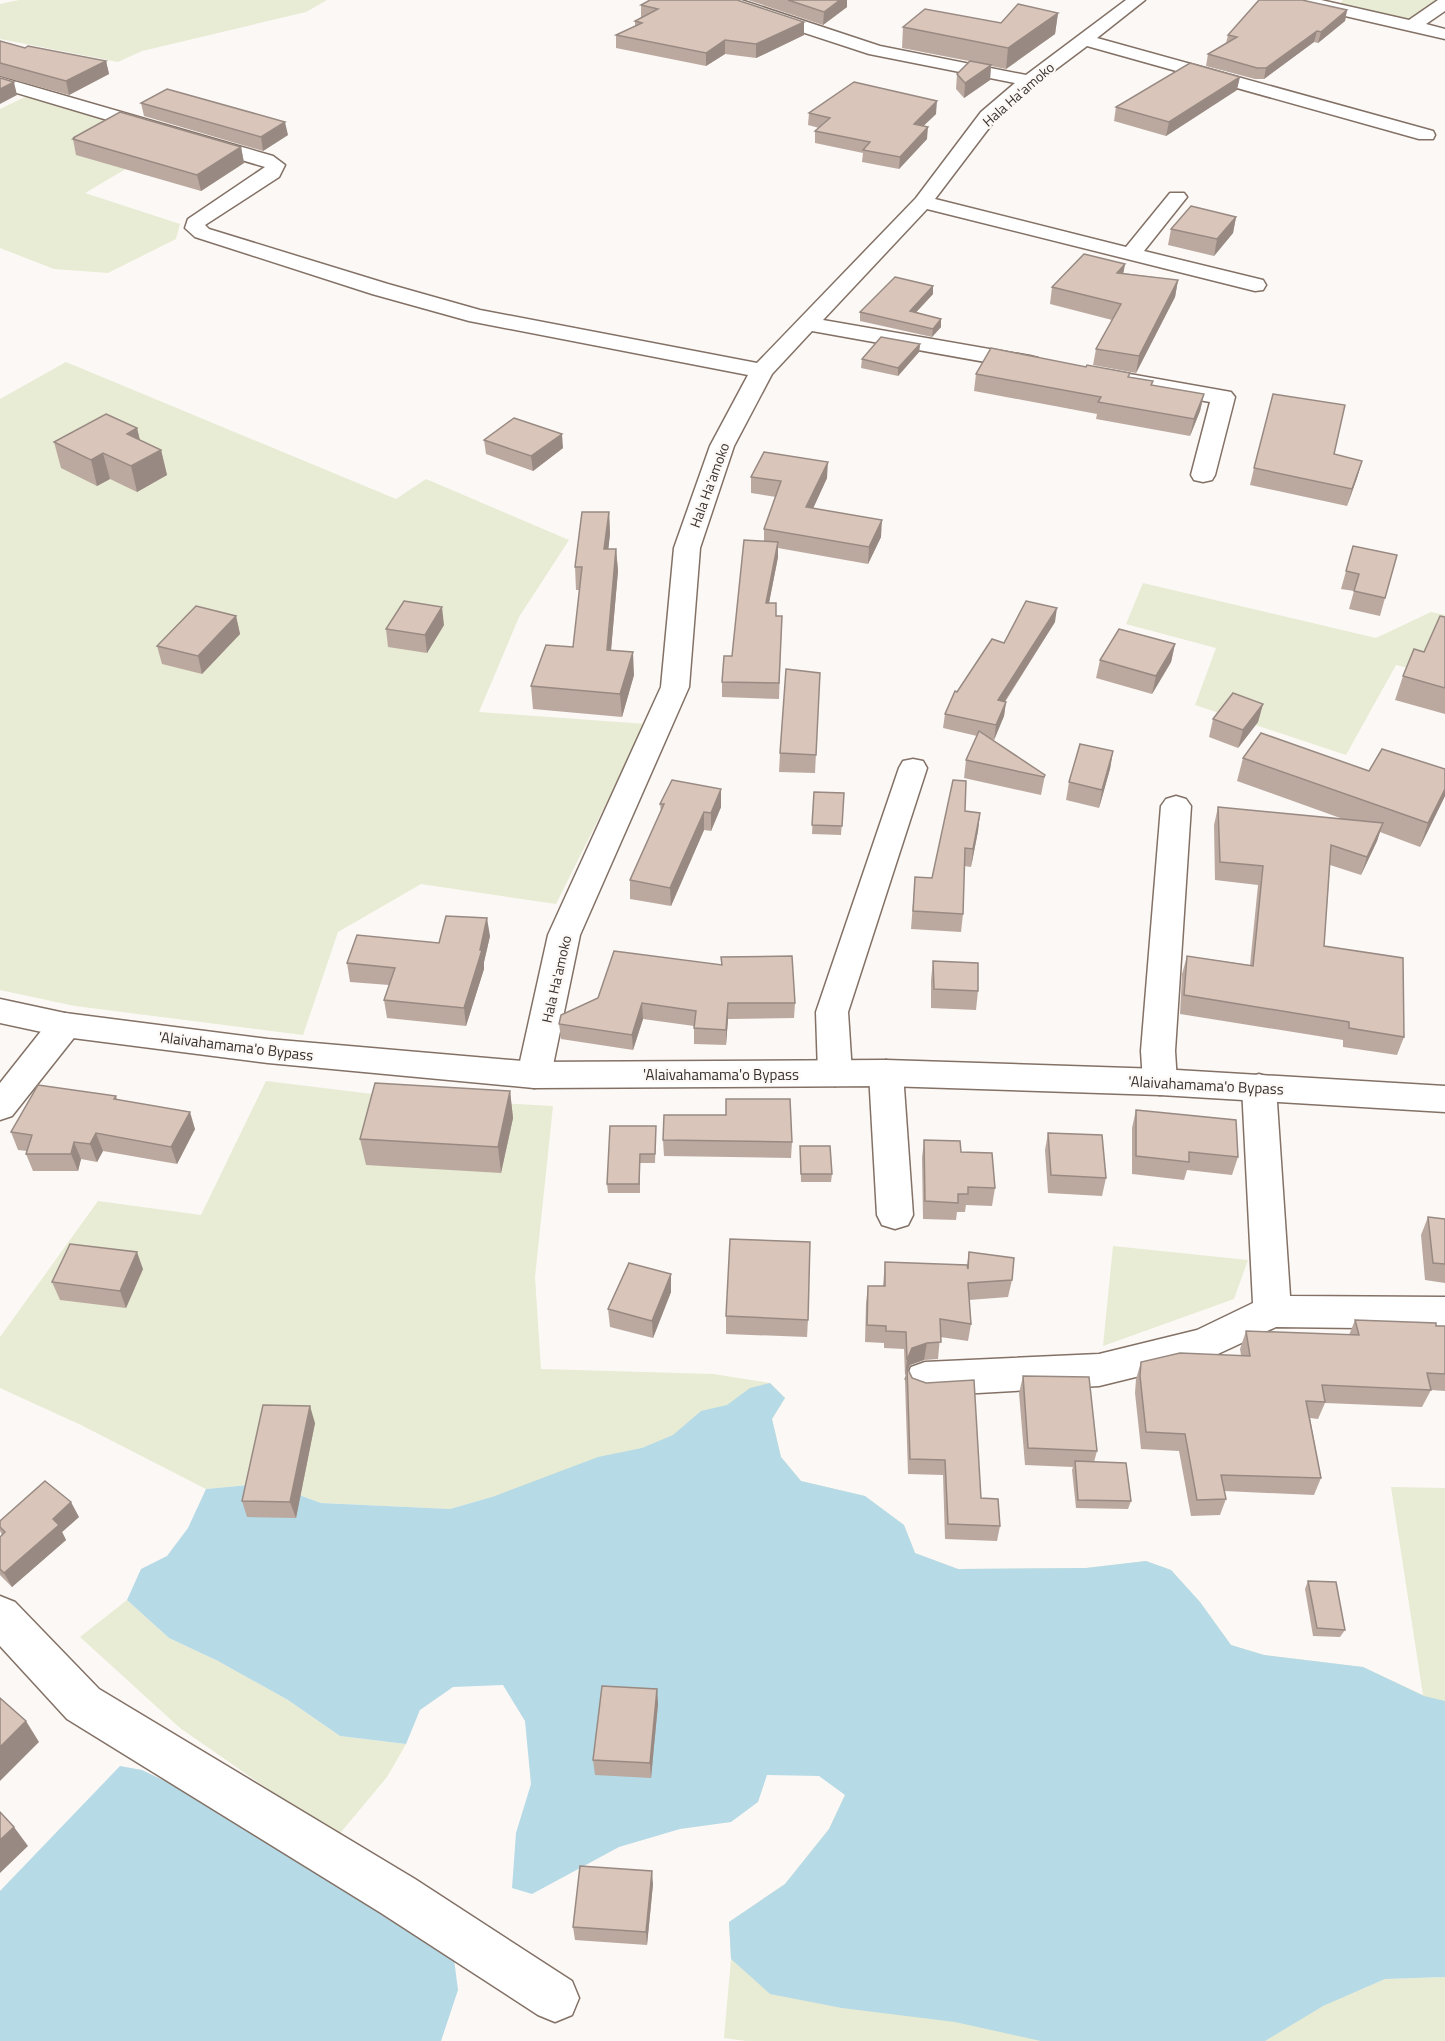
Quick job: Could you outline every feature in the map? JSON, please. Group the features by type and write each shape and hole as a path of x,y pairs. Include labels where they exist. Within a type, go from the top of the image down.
{"street":[{"path":"722,0 762,10 826,35 877,50 1029,81"},
{"name":"Hala Ha'amoko","path":"534,1075 564,935 675,687 687,548 722,446 762,371 923,202 988,116 1029,81 1137,0"},
{"path":"1299,0 1330,3 1445,34"},
{"path":"1412,26 1445,3"},
{"path":"1084,40 1426,135"},
{"path":"0,82 266,160 275,165 272,173 195,223 195,228 202,233 380,289 477,316 762,371"},
{"path":"1131,255 1177,197"},
{"path":"923,202 1255,285"},
{"path":"807,324 1050,367"},
{"path":"1084,373 1223,397 1203,475"},
{"path":"835,1073 832,1012 913,768"},
{"path":"1160,1082 1158,1052 1176,806"},
{"name":"'Alaivahamama'o Bypass","path":"0,1011 65,1026 268,1051 534,1075 886,1073 1160,1082 1445,1099"},
{"path":"0,1107 65,1026"},
{"path":"886,1073 895,1215"},
{"path":"1258,1087 1272,1311"},
{"path":"925,1379 1099,1370 1205,1344 1272,1311 1445,1313"},
{"path":"0,1616 83,1704 398,1896 555,1998"}],"green space":[{"path":"19,0 327,0 306,12 142,51 118,62 0,39 0,4"},
{"path":"1343,0 1443,0 1415,19 1400,20 1343,7 1341,2"},
{"path":"29,95 175,140 85,193 180,224 176,239 108,273 54,269 0,248 0,109"},
{"path":"66,362 396,499 426,479 569,540 519,617 479,712 646,724 556,904 421,884 338,932 303,1035 75,1006 0,990 0,399"},
{"path":"1143,583 1376,638 1431,612 1445,615 1445,678 1396,665 1346,755 1195,705 1216,648 1126,624"},
{"path":"266,1081 405,1098 553,1106 535,1277 541,1369 713,1374 770,1383 785,1398 772,1419 781,1457 801,1481 865,1496 904,1525 915,1553 958,1569 1086,1568 1146,1561 1171,1570 1200,1602 1231,1645 1264,1655 1363,1667 1423,1695 1391,1487 1445,1488 1445,1846 1350,1994 1385,1979 1445,1977 1445,2041 746,2041 724,2038 731,1959 729,1922 785,1884 829,1829 845,1795 495,1496 450,1509 321,1503 291,1492 249,1485 206,1489 81,1425 0,1388 0,1337 98,1201 201,1215"},
{"path":"1113,1246 1248,1260 1234,1299 1103,1346"},
{"path":"127,1600 169,1638 218,1661 288,1700 340,1736 406,1744 387,1777 337,1837 180,1728 80,1637"}],"water":[{"path":"770,1383 785,1398 772,1419 781,1457 801,1481 865,1496 904,1525 915,1553 958,1569 1086,1568 1146,1561 1171,1570 1200,1602 1231,1645 1264,1655 1363,1667 1424,1696 1445,1701 1445,1977 1385,1979 1323,2006 1265,2041 1041,2041 955,2022 842,2008 770,1994 731,1959 729,1922 785,1884 829,1829 845,1795 819,1776 767,1775 758,1802 731,1822 680,1829 619,1847 532,1894 512,1888 516,1833 531,1784 525,1721 503,1685 453,1687 420,1710 406,1744 340,1736 288,1700 218,1661 169,1638 127,1600 141,1569 167,1556 188,1528 206,1489 249,1485 291,1492 321,1503 450,1509 495,1496 598,1457 642,1448 673,1435 701,1411 727,1405 750,1388"},
{"path":"120,1766 142,1770 217,1806 454,1959 458,1990 441,2041 0,2041 0,1891"}],"building":[{"path":"650,0 737,0 804,22 756,44 725,40 706,53 616,35 642,23 635,21 658,9 641,5"},
{"path":"788,0 840,0 824,12"},
{"path":"1259,0 1302,0 1347,10 1321,32 1317,31 1266,68 1257,68 1208,54 1237,37 1228,35"},
{"path":"1018,4 1058,13 1008,48 903,27 925,9 1001,23"},
{"path":"0,41 25,48 28,46 106,61 66,81 0,63"},
{"path":"970,61 991,65 965,83 957,74"},
{"path":"1190,63 1240,77 1169,122 1116,107"},
{"path":"0,78 14,82 0,89"},
{"path":"854,82 937,101 914,124 928,127 900,157 863,150 870,142 815,131 830,118 809,113"},
{"path":"167,89 285,122 261,137 141,103"},
{"path":"120,112 241,147 197,175 73,139"},
{"path":"1191,206 1236,217 1217,239 1171,229"},
{"path":"1084,254 1125,264 1117,273 1178,280 1139,356 1096,349 1121,304 1052,287"},
{"path":"895,277 933,286 910,311 941,319 933,329 860,312"},
{"path":"881,337 920,344 898,368 862,359"},
{"path":"991,348 1086,367 1087,365 1130,373 1128,377 1153,381 1151,385 1204,394 1194,419 1098,402 1101,397 976,374"},
{"path":"1273,394 1345,405 1334,454 1362,461 1352,489 1254,468"},
{"path":"106,414 137,428 127,434 161,450 131,466 103,453 91,460 54,442"},
{"path":"514,418 562,434 531,456 484,440"},
{"path":"764,452 828,462 806,507 882,520 869,547 764,529 781,481 751,477"},
{"path":"582,512 609,512 604,549 616,549 607,650 633,652 620,694 531,686 546,645 573,647 582,567 575,567"},
{"path":"744,540 778,542 766,603 776,603 776,616 782,616 779,683 722,682 724,656 732,656"},
{"path":"1353,546 1397,555 1385,598 1354,591 1359,574 1346,571"},
{"path":"404,601 442,607 425,635 386,629"},
{"path":"1026,601 1057,608 998,700 1006,702 996,725 945,714 955,691 957,692 992,639 1004,643"},
{"path":"196,606 236,616 198,656 157,646"},
{"path":"1440,616 1445,617 1445,688 1403,676 1414,649 1424,652"},
{"path":"1119,629 1175,644 1156,676 1100,660"},
{"path":"786,669 820,673 816,755 780,753"},
{"path":"1233,693 1263,704 1243,730 1213,719"},
{"path":"979,731 1045,775 1044,777 966,760"},
{"path":"1261,733 1369,771 1382,749 1445,769 1445,789 1428,823 1243,758"},
{"path":"1080,744 1113,751 1102,790 1069,782"},
{"path":"672,780 721,789 711,813 704,812 670,888 630,880 664,804 660,804"},
{"path":"953,780 966,781 965,811 980,813 973,849 965,848 963,914 913,911 915,877 932,878"},
{"path":"814,792 844,793 842,826 812,825"},
{"path":"1218,807 1383,823 1367,857 1331,845 1324,946 1403,958 1404,1037 1349,1028 1349,1022 1184,995 1187,956 1253,966 1263,866 1220,862"},
{"path":"446,916 487,918 480,950 482,950 464,1008 384,1000 395,968 347,963 357,935 439,943"},
{"path":"614,951 722,965 721,957 792,956 795,1003 728,1003 726,1030 694,1028 696,1011 642,1003 632,1035 559,1024 561,1015 598,998"},
{"path":"933,961 978,963 978,991 934,989"},
{"path":"375,1083 510,1091 498,1147 360,1139"},
{"path":"38,1085 116,1096 114,1099 190,1112 171,1147 96,1133 90,1144 74,1142 71,1154 26,1154 32,1135 11,1132"},
{"path":"726,1099 790,1099 792,1142 663,1140 664,1115 726,1115"},
{"path":"1136,1110 1236,1120 1238,1157 1189,1152 1189,1162 1136,1156"},
{"path":"610,1126 656,1126 655,1154 640,1154 639,1184 607,1184"},
{"path":"1048,1133 1102,1135 1106,1178 1051,1175"},
{"path":"924,1140 960,1141 961,1152 992,1153 995,1188 968,1187 968,1194 958,1194 958,1203 925,1201"},
{"path":"800,1146 830,1146 832,1174 801,1174"},
{"path":"1428,1217 1445,1219 1445,1264 1433,1263"},
{"path":"730,1239 810,1242 808,1320 726,1316"},
{"path":"70,1244 137,1252 120,1291 52,1282"},
{"path":"969,1252 1014,1258 1012,1280 968,1283 971,1324 940,1319 941,1342 927,1343 912,1348 907,1360 906,1332 886,1331 886,1326 867,1325 868,1286 885,1286 885,1262 967,1265 968,1269"},
{"path":"629,1263 671,1274 652,1321 608,1309"},
{"path":"1355,1320 1436,1323 1436,1326 1445,1326 1445,1374 1427,1373 1431,1390 1322,1385 1325,1402 1306,1401 1321,1478 1221,1475 1226,1499 1197,1500 1185,1434 1146,1432 1140,1376 1141,1362 1180,1353 1250,1356 1246,1331 1359,1335"},
{"path":"907,1367 912,1378 926,1383 974,1380 981,1498 998,1499 1000,1526 948,1524 945,1460 910,1459"},
{"path":"1023,1376 1089,1377 1097,1451 1028,1448"},
{"path":"263,1405 310,1406 290,1502 242,1501"},
{"path":"1075,1461 1126,1463 1131,1501 1078,1500"},
{"path":"45,1481 71,1502 53,1519 59,1525 4,1573 0,1569 0,1537 5,1532 0,1527 0,1521"},
{"path":"1308,1581 1336,1582 1345,1630 1317,1628"},
{"path":"602,1686 657,1689 650,1763 593,1760"},
{"path":"0,1698 26,1721 0,1747"},
{"path":"0,1812 14,1827 0,1840"},
{"path":"580,1866 652,1871 646,1932 573,1927"}]}
